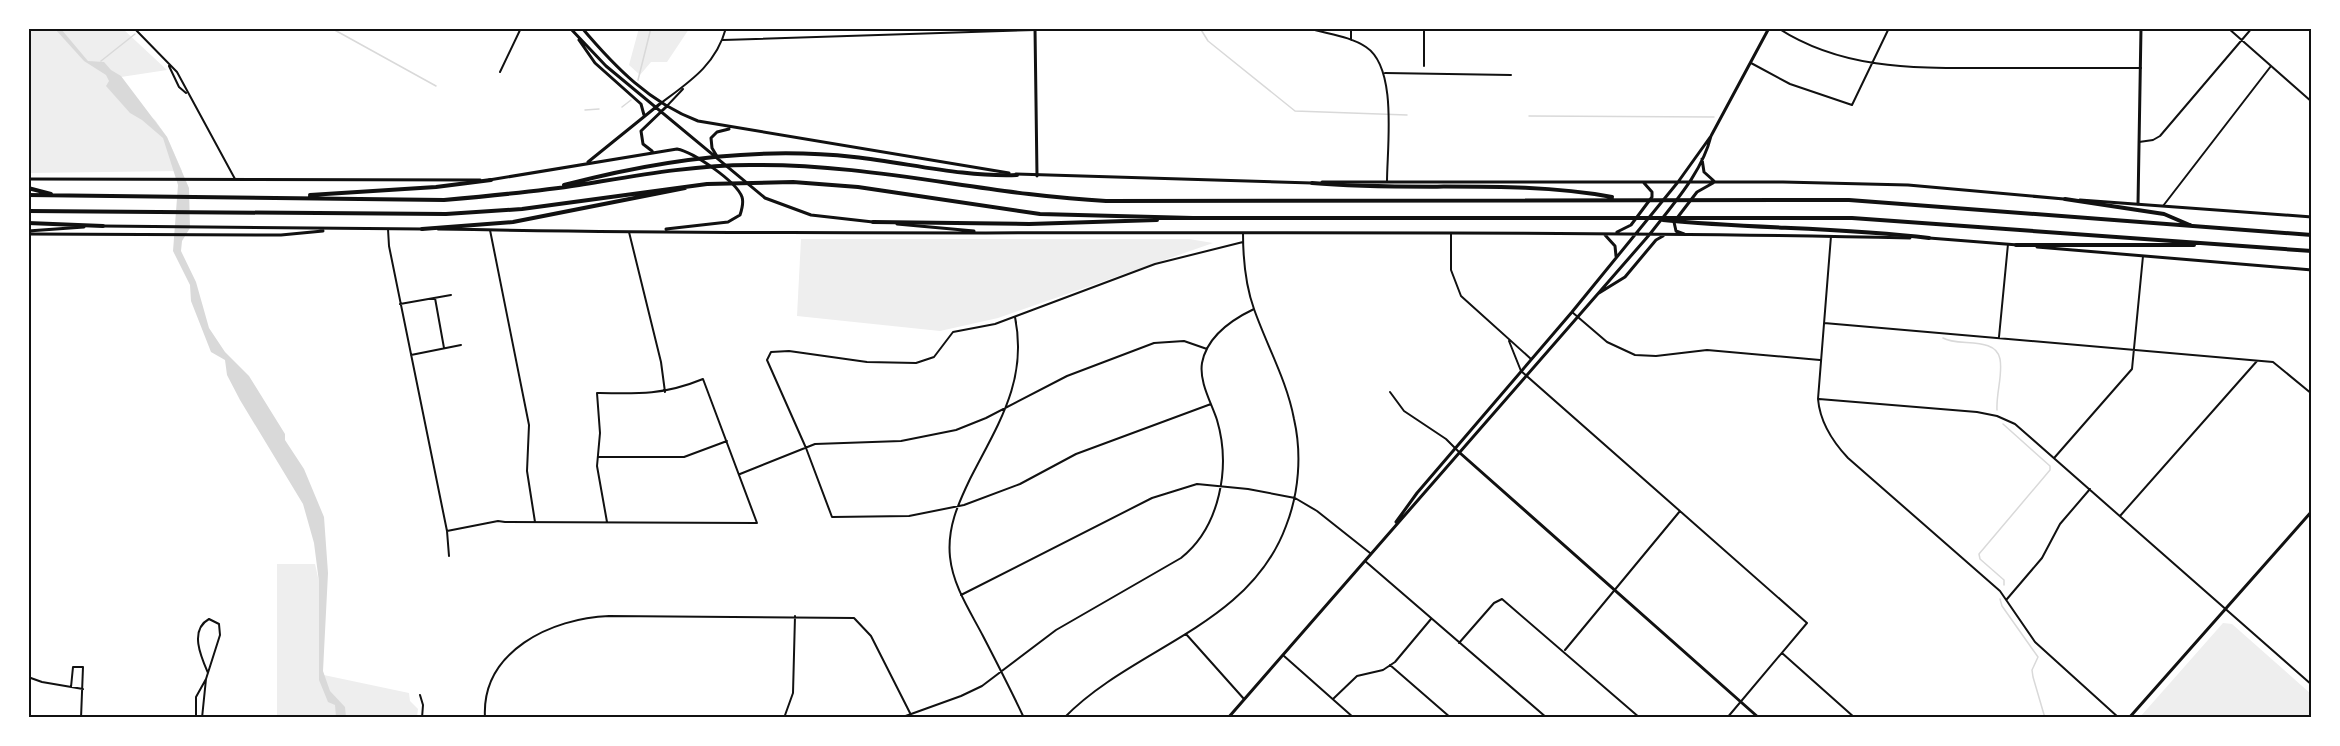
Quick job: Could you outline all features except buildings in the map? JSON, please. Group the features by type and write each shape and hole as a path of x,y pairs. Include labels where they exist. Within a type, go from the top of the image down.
{"highway":[{"path":"549,189 626,169 740,155 835,156 960,174 1017,175"},
{"path":"28,195 444,200 549,189 688,170 750,165 811,166 1044,198 1106,201 1849,200 2312,235"},
{"path":"290,197 435,187 491,180"},
{"path":"28,211 367,215 471,213 707,184 771,181 858,187 1031,213 1193,218 1904,220 2312,251"},
{"path":"1312,183 1380,188 1546,190 1622,199"},
{"path":"422,229 513,222 707,184"},
{"path":"28,188 55,195"},
{"path":"2065,199 2164,214 2196,228"},
{"path":"873,222 1029,224 1193,218"},
{"path":"1642,218 1705,224 1874,231 1929,238"},
{"path":"28,223 103,226"},
{"path":"2016,245 2225,245"}],"main road":[{"path":"570,28 595,63 641,104 644,115"},
{"path":"582,28 616,66 661,104 698,121 730,129 1017,175 1312,183 1715,182 1908,185 2162,207 2312,217"},
{"path":"1394,526 1406,516 1650,234 1689,182 1769,28"},
{"path":"2138,204 2141,28"},
{"path":"1035,29 1037,176"},
{"path":"576,36 606,66 765,198 786,208 811,215 997,234"},
{"path":"586,164 644,115 661,104"},
{"path":"652,151 643,144 641,131 666,106"},
{"path":"720,161 712,148 711,138 717,132 730,129"},
{"path":"1229,717 1394,526 1417,493 1454,448 1616,259 1678,182 1711,136"},
{"path":"28,179 491,180 652,151 688,151 739,191 743,199 740,215 728,222 652,231"},
{"path":"1702,158 1705,173 1715,182"},
{"path":"1612,233 1631,225 1652,197 1652,192 1643,182"},
{"path":"1685,235 1676,231 1674,222 1697,192 1715,182"},
{"path":"28,232 117,226 337,230 997,234 1637,233 1831,236 1929,238 2312,270"},
{"path":"28,232 281,235 337,230"},
{"path":"1603,234 1615,246 1616,259"},
{"path":"1597,295 1625,277 1656,240 1668,235"},
{"path":"1460,453 1759,717"},
{"path":"2129,717 2312,511"}],"street":[{"path":"134,28 168,63 184,84 188,96 235,179"},
{"path":"500,72 521,28"},
{"path":"666,106 703,70 723,40 726,28"},
{"path":"1308,28 1351,40 1372,52 1385,73 1387,182"},
{"path":"1351,28 1351,40"},
{"path":"1424,28 1424,66"},
{"path":"1778,28 1835,55 1872,64 1924,68 2140,68"},
{"path":"1750,63 1790,84 1852,105 1889,28"},
{"path":"2228,28 2312,102"},
{"path":"2139,142 2153,140 2160,136 2252,28"},
{"path":"723,40 1035,29 1180,30"},
{"path":"168,63 179,87 188,96"},
{"path":"2162,207 2271,66"},
{"path":"1385,73 1511,75"},
{"path":"661,104 683,88"},
{"path":"388,229 400,304 447,531 449,556"},
{"path":"490,230 529,425 527,471 536,522"},
{"path":"629,231 661,362 665,393"},
{"path":"1064,717 1095,692 1234,602 1253,583 1276,549 1295,498 1298,442 1293,410 1254,309 1245,272 1243,233"},
{"path":"1451,234 1451,270 1458,291 1469,305 1532,359"},
{"path":"1831,236 1818,399 1826,428 1841,450 2007,599 2036,642 2119,717"},
{"path":"1211,404 1076,454 1020,484 957,507 909,516 832,517 806,447 767,360 771,352 789,351 867,362 922,363 934,357 953,332 977,329 1015,317 1155,264 1243,242"},
{"path":"1998,338 2008,244"},
{"path":"2055,457 2132,369 2143,256"},
{"path":"400,304 451,295"},
{"path":"435,298 444,348"},
{"path":"900,717 970,692 1001,672 1056,630 1188,552 1209,525 1220,486 1223,452 1202,373 1207,349 1229,322 1254,309"},
{"path":"1572,312 1607,342 1635,355 1656,356 1707,350 1820,360"},
{"path":"1015,317 1020,352 1019,366 1006,408 957,507 951,526 950,553 961,595 1024,717"},
{"path":"1823,323 2257,361 2277,364 2312,394"},
{"path":"740,474 806,447 823,443 922,438 956,430 1006,408 1067,376 1154,344 1184,341 1207,349"},
{"path":"1509,341 1521,371 1526,376 1807,623 1727,717"},
{"path":"411,355 461,345"},
{"path":"2121,516 2257,361"},
{"path":"447,531 490,522 607,522 757,522 703,380 665,393 597,393 600,433 598,473 607,522"},
{"path":"1390,392 1404,411 1440,434 1460,453"},
{"path":"1818,399 1988,414 2021,428 2312,685"},
{"path":"598,457 684,457 727,441"},
{"path":"961,595 1168,491 1197,484 1295,498 1317,511 1370,553"},
{"path":"2007,599 2040,561 2060,524 2090,489"},
{"path":"1564,650 1680,511"},
{"path":"1364,560 1547,717"},
{"path":"1459,643 1494,603 1502,599 1640,717"},
{"path":"485,717 486,692 499,664 513,649 528,640 586,618 795,616 846,616 861,623 871,636 910,713"},
{"path":"784,717 794,693 795,616"},
{"path":"196,717 196,697 206,679 208,673 220,635 219,624 209,619 201,626 198,645 208,673"},
{"path":"1333,699 1357,676 1390,665 1431,619"},
{"path":"1185,634 1244,699"},
{"path":"1782,653 1855,717"},
{"path":"1283,656 1354,717"},
{"path":"1390,665 1450,717"},
{"path":"71,687 73,668 78,666 85,670 81,717"},
{"path":"28,677 83,689"},
{"path":"202,717 206,679"},
{"path":"420,695 423,705 422,717"}],"shaded area":[{"path":"639,28 689,29 667,62 651,62 640,75 629,65"},
{"path":"29,29 123,29 167,70 121,77 145,112 155,120 167,137 182,171 29,173"},
{"path":"55,29 61,29 88,61 104,62 121,76 167,137 189,188 190,228 182,241 181,251 196,282 209,328 225,352 249,376 285,434 285,440 304,469 324,517 328,573 323,671 330,691 345,707 346,717 336,717 335,705 328,702 319,680 319,582 314,543 303,504 240,400 227,375 225,360 211,352 191,301 190,285 173,251 178,185 163,138 130,113 106,86 109,81 106,75 84,61"},
{"path":"801,239 1189,239 1213,243 998,318 940,331 797,316"},
{"path":"277,564 315,564 319,582 319,674 409,693 410,701 418,709 417,717 277,717"},
{"path":"2223,623 2232,624 2311,694 2311,717 2140,717"}],"waterway":[{"path":"331,28 436,86"},
{"path":"638,80 651,28"},
{"path":"1200,28 1208,41 1295,111 1407,115"},
{"path":"101,61 135,34"},
{"path":"622,107 631,100"},
{"path":"585,110 599,109"},
{"path":"1529,116 1714,117"},
{"path":"1943,338 1992,347 1997,352 2001,365 1997,410"},
{"path":"2003,424 2050,466 2050,470 1979,554 1980,559 2004,580 2004,585"},
{"path":"2000,599 2002,606 2038,657 2032,670 2045,718"}]}
